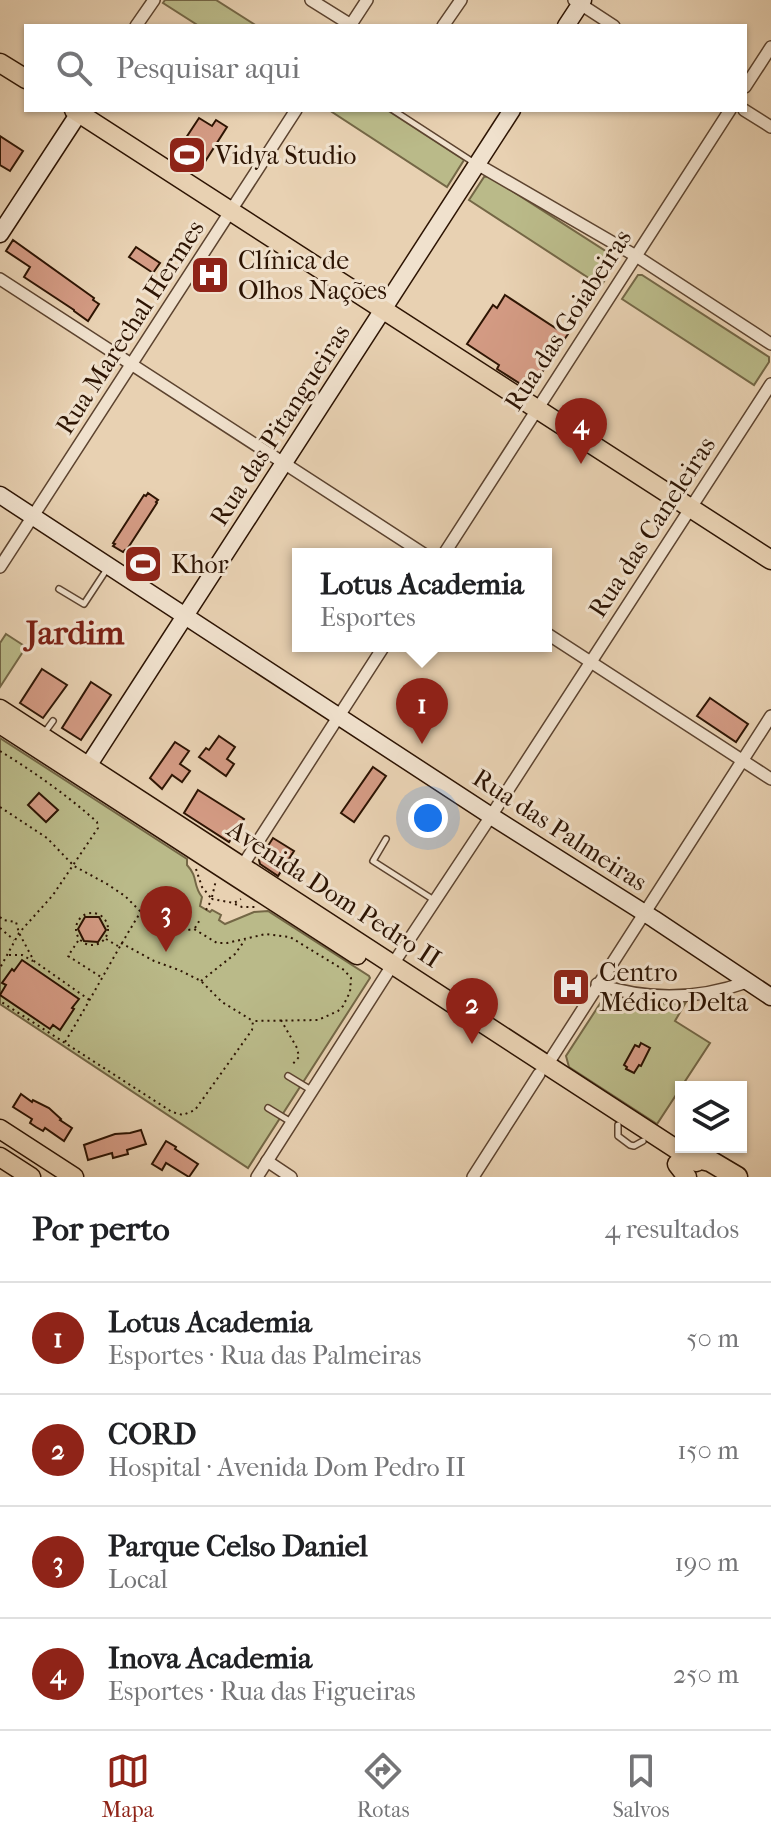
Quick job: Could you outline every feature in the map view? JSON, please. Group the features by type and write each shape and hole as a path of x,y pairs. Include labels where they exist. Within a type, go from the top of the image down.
{"highway":[{"path":"683,1165 710,1161 737,1177"}],"main road":[{"path":"0,63 24,78"},
{"path":"80,112 771,560"},
{"name":"Avenida Dom Pedro II","path":"0,709 48,728 88,766 235,877"},
{"name":"Avenida Dom Pedro II","path":"0,724 235,877 390,969 683,1165"},
{"name":"Avenida Dom Pedro II","path":"543,1069 618,1125 683,1165 708,1175"},
{"path":"0,1129 74,1177"},
{"path":"0,1157 31,1177"}],"street":[{"path":"137,24 154,0"},
{"path":"311,0 348,24"},
{"path":"352,24 367,0"},
{"path":"444,24 461,0"},
{"path":"567,24 579,1 611,24"},
{"path":"747,84 771,47"},
{"path":"0,234 77,112"},
{"name":"Rua Marechal Hermes","path":"0,567 295,112"},
{"name":"Rua das Pitangueiras","path":"88,766 511,112"},
{"name":"Rua das Goiabeiras","path":"448,548 729,112"},
{"path":"747,112 771,127"},
{"path":"477,164 636,256 771,344"},
{"path":"0,279 415,548"},
{"name":"Rua das Caneleiras","path":"257,1177 771,384"},
{"name":"Rua das Palmeiras","path":"0,495 771,997"},
{"path":"552,637 771,779"},
{"path":"235,877 380,652"},
{"path":"473,1177 771,716"},
{"path":"597,984 632,994 670,997 721,991 747,982"},
{"path":"267,1161 291,1177"}],"lane":[{"path":"396,112 477,164"},
{"path":"59,589 84,604 109,566"},
{"path":"386,839 373,861 435,901"},
{"path":"288,1076 312,1091"},
{"path":"268,1108 292,1123"}],"path":[{"path":"0,751 37,775 97,822 98,828 53,895 14,940 0,968"},
{"path":"0,807 47,838 74,866 125,896 141,912 188,930 194,929 217,943 266,934 290,937 344,970 351,978 352,985 348,999 338,1011 312,1021 253,1021 222,1002 201,981 105,939"},
{"path":"195,861 202,887 212,899 242,907 257,907"},
{"path":"206,910 212,899 235,877"},
{"path":"234,903 240,899 235,877"},
{"path":"64,1042 141,912"},
{"path":"88,913 104,918 108,928 105,939 92,946 79,940 76,924 79,919 88,913"},
{"path":"0,917 16,922 34,961"},
{"path":"194,929 201,918"},
{"path":"0,928 14,940"},
{"path":"201,981 235,954 246,939"},
{"path":"79,940 68,956 102,977"},
{"path":"6,956 22,955 34,961 91,1001"},
{"path":"0,1001 172,1112 183,1115 195,1110 252,1030 253,1021"},
{"path":"281,1019 299,1057 291,1066"}],"green space":[{"path":"165,0 216,0 254,24 196,24 163,3"},
{"path":"332,112 390,112 464,160 447,187"},
{"path":"489,176 615,257 616,262 601,286 469,200 484,177"},
{"path":"638,275 769,357 754,385 622,299"},
{"path":"6,634 26,647 0,687 0,643"},
{"path":"0,738 187,859 202,897 200,906 221,915 219,920 225,924 254,912 268,911 369,976 248,1168 0,1004"},
{"path":"610,995 671,1004 686,1002 675,1021 710,1043 685,1081 675,1081 675,1096 657,1124 569,1067 566,1056 603,999"}],"building":[{"path":"199,118 212,126 216,120 227,127 199,171 176,153"},
{"path":"0,136 23,151 10,171 0,165"},
{"path":"13,240 94,298 99,304 88,321 24,277 30,267 6,251"},
{"path":"136,247 160,263 153,273 129,257"},
{"path":"505,295 568,334 530,390 497,369 499,365 467,344 493,305 497,308"},
{"path":"148,493 158,500 157,503 123,552 113,543"},
{"path":"42,669 67,685 43,718 20,703"},
{"path":"91,682 111,695 81,740 62,728"},
{"path":"710,698 748,724 736,742 697,716"},
{"path":"219,736 235,747 227,759 234,764 226,776 199,757 206,748 209,750"},
{"path":"175,742 189,751 180,764 190,771 182,782 172,775 162,789 150,778"},
{"path":"373,767 386,776 354,822 341,813"},
{"path":"198,790 244,819 229,842 184,813"},
{"path":"39,793 58,810 46,822 28,805"},
{"path":"273,838 294,851 278,876 260,864 259,860"},
{"path":"85,917 99,917 106,930 98,942 84,941 78,929"},
{"path":"22,960 79,999 60,1030 53,1025 50,1029 0,995 6,985 2,983"},
{"path":"641,1043 650,1048 634,1073 624,1065 635,1045 639,1047"},
{"path":"21,1094 49,1108 72,1128 64,1141 45,1128 43,1131 30,1123 32,1119 13,1107"},
{"path":"141,1130 146,1144 127,1150 128,1154 113,1158 112,1153 88,1160 84,1145 115,1134"},
{"path":"166,1141 198,1164 189,1177 166,1163 162,1170 152,1164"}],"place":[{"name":"Vidya Studio","path":"187,155"},
{"name":"Clínica de Olhos Nações","path":"210,275"},
{"name":"Inova Academia","path":"581,464"},
{"name":"Khor","path":"143,564"},
{"name":"Lotus Academia","path":"422,744"},
{"name":"Parque Celso Daniel","path":"166,952"},
{"name":"Centro Médico Delta","path":"571,987"},
{"name":"CORD","path":"472,1044"}],"district":[{"name":"Jardim","path":"75,633"}]}
